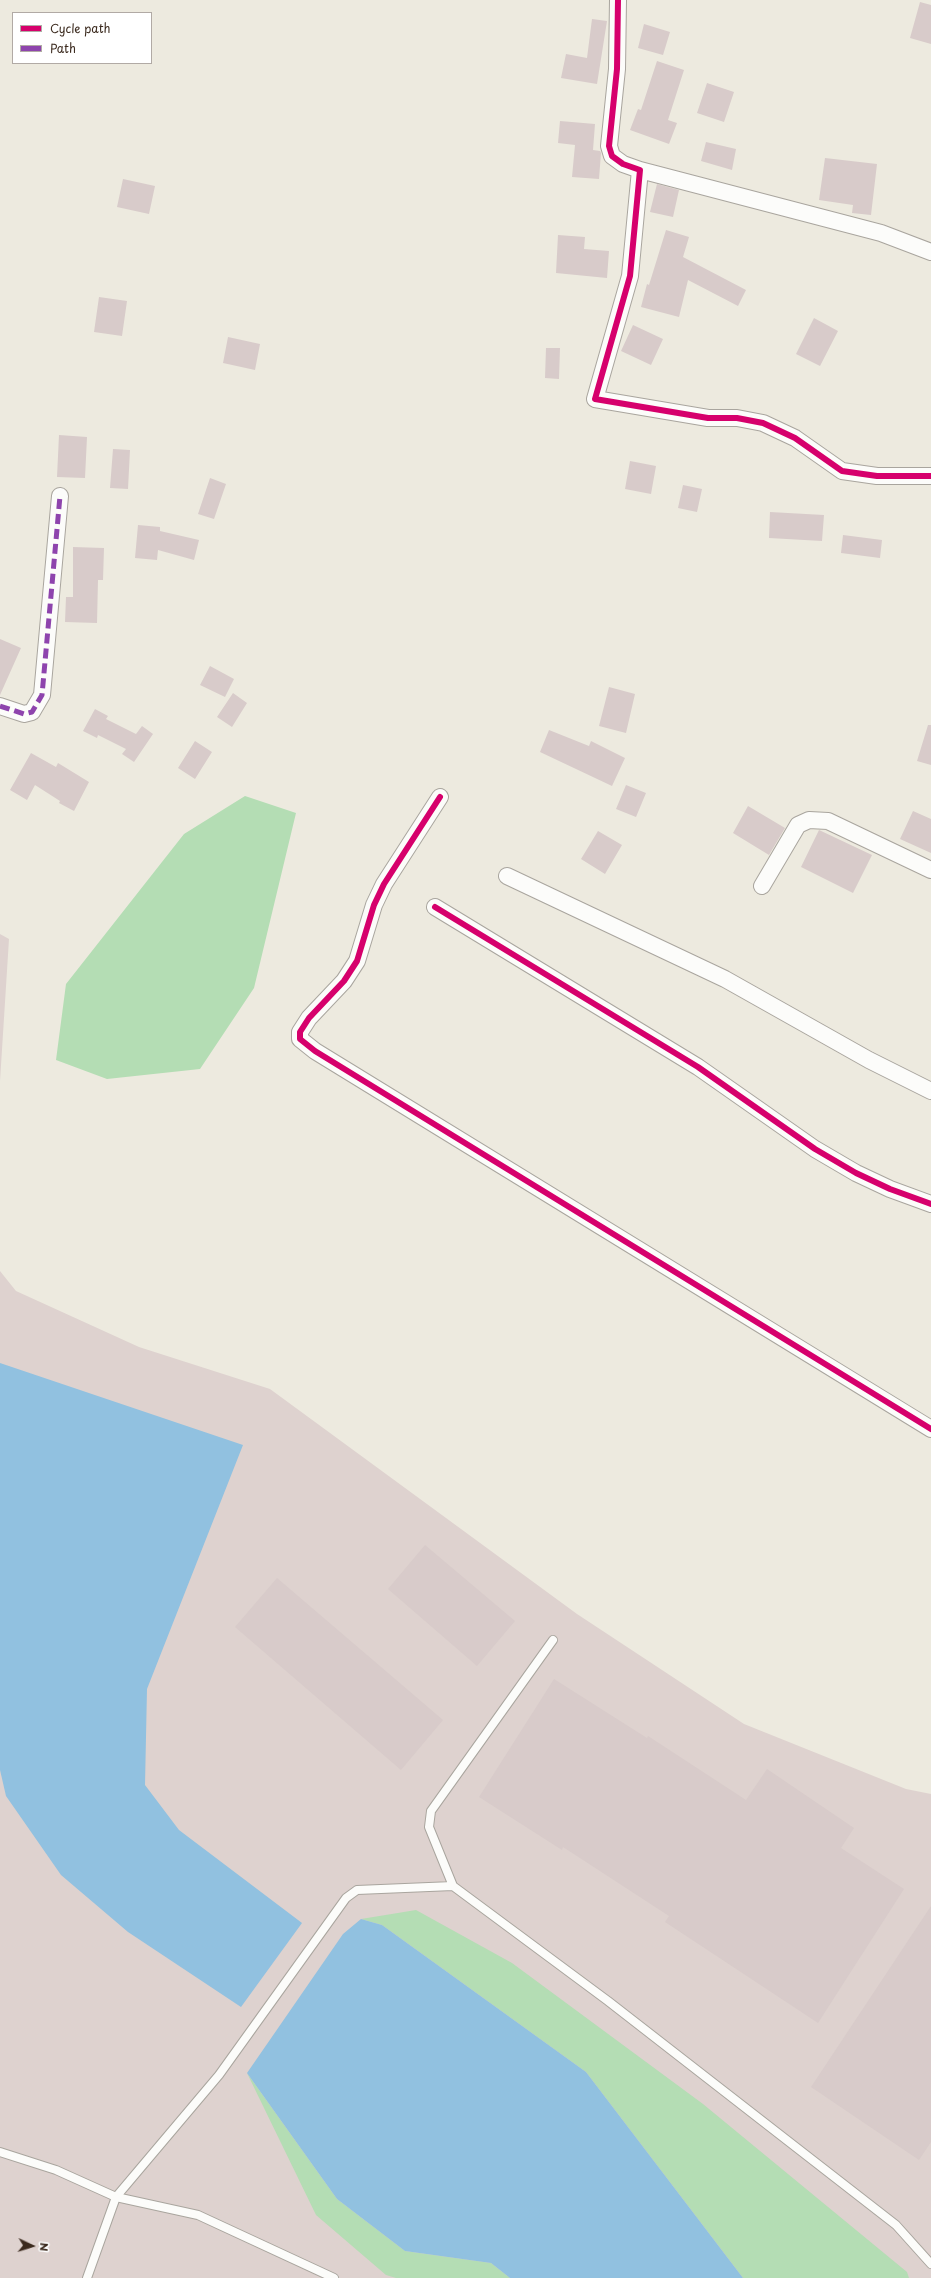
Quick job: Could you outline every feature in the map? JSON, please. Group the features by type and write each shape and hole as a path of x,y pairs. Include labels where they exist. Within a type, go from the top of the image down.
{"street":[{"path":"618,0 617,69 609,146 612,156 622,164 640,170 881,232 931,252"},
{"path":"640,170 630,276 595,399 708,418 737,418 763,424 795,438 842,471 877,476 931,476"},
{"path":"0,706 24,714 32,712 42,695 60,496"},
{"path":"440,798 384,884 374,905 357,961 344,980 309,1018 300,1032 300,1040 315,1051 931,1429"},
{"path":"762,886 798,825 809,820 828,821 931,870"},
{"path":"507,876 725,979 869,1060 931,1091"},
{"path":"435,907 698,1067 815,1149 856,1174 890,1190 931,1204"}],"lane":[{"path":"553,1640 431,1811 429,1827 453,1886 608,2001 896,2225 931,2264"},
{"path":"87,2278 116,2197 219,2075 346,1898 357,1890 453,1886"},
{"path":"0,2152 56,2170 116,2197 198,2215 334,2278"}],"shaded area":[{"path":"0,934 9,939 0,1081"},
{"path":"0,1271 16,1291 139,1347 270,1389 577,1614 744,1724 906,1789 931,1794 931,2278 0,2278"}],"green space":[{"path":"245,796 296,813 254,988 200,1069 107,1079 56,1060 66,984 184,834"},
{"path":"416,1910 512,1963 703,2104 907,2272 909,2278 743,2278 586,2072 382,1925 361,1919"},
{"path":"247,2073 337,2199 405,2251 491,2263 510,2278 396,2278 386,2275 316,2215"}],"water":[{"path":"0,1363 243,1445 147,1689 145,1785 179,1830 302,1923 241,2007 128,1932 61,1875 6,1796 0,1770"},
{"path":"361,1919 382,1925 586,2072 743,2278 510,2278 491,2263 405,2251 337,2199 247,2073 343,1934"}],"building":[{"path":"920,2 931,5 931,44 910,38"},
{"path":"592,19 607,21 597,84 561,78 566,54 587,58"},
{"path":"644,24 670,32 663,55 638,48"},
{"path":"657,61 684,70 668,120 677,123 669,144 630,130 638,109 641,110"},
{"path":"707,83 734,92 724,122 697,113"},
{"path":"560,121 595,124 593,150 600,151 601,153 599,179 572,177 575,145 558,143"},
{"path":"706,142 736,149 732,170 701,161"},
{"path":"825,158 877,164 871,215 852,213 853,205 819,200"},
{"path":"123,179 155,186 149,214 117,207"},
{"path":"657,184 679,190 673,217 650,212"},
{"path":"666,230 689,237 683,257 746,290 738,306 688,280 679,317 641,307 647,284 649,285"},
{"path":"558,235 585,237 584,249 609,251 607,278 556,273"},
{"path":"99,297 127,301 122,336 94,332"},
{"path":"814,318 838,331 820,366 796,354"},
{"path":"633,325 663,339 651,365 621,351"},
{"path":"228,337 260,344 255,370 223,363"},
{"path":"546,348 560,348 559,379 545,378"},
{"path":"59,435 87,437 85,478 57,477"},
{"path":"113,449 130,450 128,489 110,488"},
{"path":"630,461 656,466 651,494 625,489"},
{"path":"210,478 226,484 214,519 198,514"},
{"path":"683,485 702,489 697,512 678,508"},
{"path":"770,512 824,515 822,541 769,538"},
{"path":"138,525 160,527 160,531 199,540 194,560 158,550 157,560 135,558"},
{"path":"843,535 882,540 880,558 841,553"},
{"path":"73,547 104,548 103,580 98,580 97,623 65,622 66,597 73,597"},
{"path":"0,639 21,648 0,695"},
{"path":"210,666 234,679 225,697 200,685"},
{"path":"609,687 635,694 626,733 599,726"},
{"path":"233,693 247,703 232,727 217,717"},
{"path":"95,709 108,716 106,719 136,734 142,726 153,734 134,762 122,754 126,749 98,735 97,738 83,731"},
{"path":"928,725 931,725 931,765 917,761"},
{"path":"549,730 589,746 591,741 625,758 612,786 540,752"},
{"path":"195,741 212,752 195,779 178,768"},
{"path":"31,753 56,767 58,763 89,782 74,811 59,803 60,801 35,785 27,800 10,790"},
{"path":"626,785 646,793 636,817 616,809"},
{"path":"748,806 785,828 769,855 733,833"},
{"path":"913,811 931,819 931,853 900,839"},
{"path":"819,830 872,855 853,893 801,867"},
{"path":"598,831 622,845 605,874 581,859"},
{"path":"425,1545 515,1621 477,1666 388,1589"},
{"path":"277,1578 443,1720 401,1770 235,1627"},
{"path":"554,1679 647,1738 648,1736 746,1800 767,1769 854,1828 841,1848 904,1889 818,2023 665,1922 669,1916 563,1847 562,1850 479,1797"},
{"path":"931,1906 931,2142 919,2160 811,2087"}],"marked path":[{"path":"0,706 24,714 32,712 42,695 60,496"}],"cycle path":[{"path":"618,0 617,69 609,146 612,156 623,164 640,170 630,276 595,399 708,418 737,418 763,423 795,438 842,471 877,476 931,476"},
{"path":"440,797 384,884 374,905 357,961 344,981 309,1018 300,1032 300,1039 315,1051 931,1429"},
{"path":"435,907 698,1067 815,1149 856,1173 890,1189 931,1204"}]}
